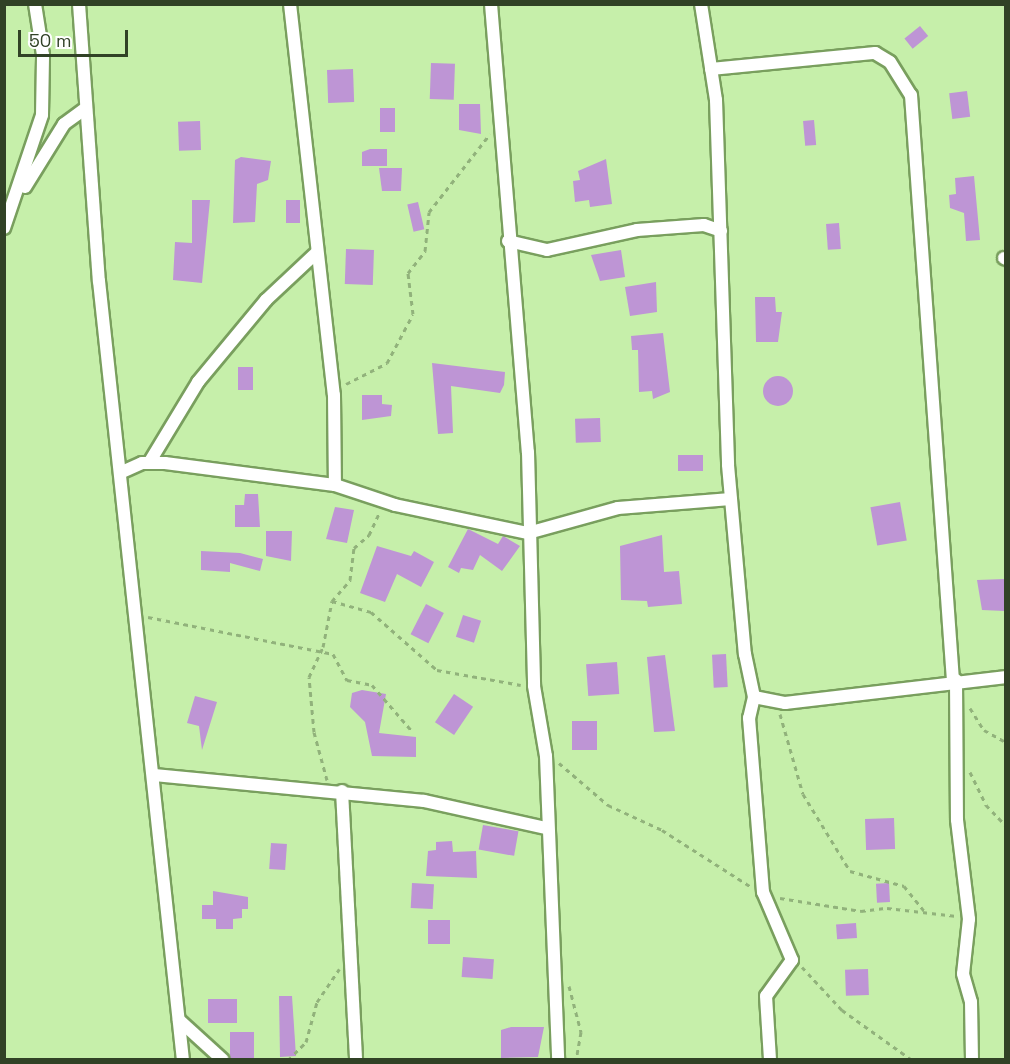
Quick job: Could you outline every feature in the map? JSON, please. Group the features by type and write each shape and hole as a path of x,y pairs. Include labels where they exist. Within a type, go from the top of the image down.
{"street":[{"path":"21,193 42,115 43,55 35,4"},
{"path":"78,4 122,472 183,1059"},
{"path":"290,4 316,253 334,395 335,485"},
{"path":"491,4 508,241 528,452 528,533 534,686 546,756 546,828 554,893 558,1059"},
{"path":"701,4 711,69 721,231 731,499 745,654 754,697 749,718 766,893 792,960 766,996 770,1059"},
{"path":"711,69 874,53 890,62 911,95 956,694 957,820 969,920 963,974 971,1002 972,1059"},
{"path":"4,228 21,193 64,124 86,108"},
{"path":"508,241 536,250 637,230 704,225 721,231"},
{"path":"149,463 198,382 266,300 316,253"},
{"path":"122,472 149,463 335,485 385,502 528,533 618,508 731,499"},
{"path":"754,697 778,703 1005,677"},
{"path":"155,775 424,801 546,828"},
{"path":"336,791 353,949 356,1059"},
{"path":"179,1020 223,1059"}],"path":[{"path":"334,395 387,363 413,314 408,273 425,251 429,212 499,124"},
{"path":"336,791 318,753 310,688 311,667 321,651 332,601 350,580 354,548 369,535 385,502"},
{"path":"332,601 371,612 437,670 534,686"},
{"path":"137,616 321,651 339,659 347,680 372,686 384,695 411,730"},
{"path":"956,694 984,730 1005,742"},
{"path":"778,703 803,794 850,871 904,886 924,911"},
{"path":"956,750 986,805 1005,826"},
{"path":"546,756 608,805 662,830 733,879 766,893 861,911 924,911 969,920"},
{"path":"288,1059 306,1042 317,1002 353,949"},
{"path":"792,960 842,1010 912,1059"},
{"path":"566,976 580,1032 576,1059"}],"building":[{"path":"920,26 928,36 913,49 904,39"},
{"path":"431,63 455,64 454,100 430,99"},
{"path":"353,69 354,102 328,103 327,70"},
{"path":"967,91 970,117 952,119 949,93"},
{"path":"459,104 480,104 481,134 459,130"},
{"path":"380,108 395,108 395,132 380,132"},
{"path":"814,120 816,145 805,146 803,121"},
{"path":"200,121 201,150 179,151 178,122"},
{"path":"370,149 387,149 387,166 362,166 362,152"},
{"path":"241,157 271,161 268,180 257,184 255,222 233,223 235,160"},
{"path":"606,159 612,204 590,207 589,200 575,202 573,181 580,180 578,171"},
{"path":"379,168 402,168 401,191 382,191"},
{"path":"974,176 980,240 966,241 964,213 950,208 949,195 956,194 955,178"},
{"path":"192,200 210,200 202,283 173,280 175,242 192,243"},
{"path":"286,200 300,200 300,223 286,223"},
{"path":"418,202 424,229 414,232 407,204"},
{"path":"839,223 841,249 828,250 826,224"},
{"path":"346,249 374,250 373,285 345,284"},
{"path":"621,250 625,277 600,281 591,255"},
{"path":"656,282 657,312 630,316 625,287"},
{"path":"755,297 775,297 776,312 782,312 778,342 756,342"},
{"path":"663,333 670,392 653,399 652,391 639,392 638,350 632,350 631,336"},
{"path":"432,363 505,372 504,385 500,393 451,386 453,433 438,434"},
{"path":"238,367 253,367 253,390 238,390"},
{"path":"778,376 789,380 793,391 789,402 778,406 767,402 763,391 767,380"},
{"path":"362,395 382,395 382,404 392,405 391,416 362,420"},
{"path":"600,418 601,442 576,443 575,419"},
{"path":"678,455 703,455 703,471 678,471"},
{"path":"245,494 258,494 260,527 235,527 235,505 244,505"},
{"path":"900,502 907,540 877,546 870,507"},
{"path":"335,507 354,510 347,543 326,539"},
{"path":"468,529 498,544 503,536 520,546 502,571 480,555 473,570 461,568 459,573 448,567"},
{"path":"266,531 292,531 291,561 266,556"},
{"path":"662,535 664,572 679,571 682,604 648,607 647,601 621,600 620,546"},
{"path":"377,546 411,556 414,551 434,562 421,587 397,574 385,602 360,593"},
{"path":"201,551 240,553 263,559 260,571 230,563 230,572 201,570"},
{"path":"1005,579 1005,611 982,610 977,580"},
{"path":"426,604 444,613 428,643 411,634"},
{"path":"463,615 481,621 474,643 456,637"},
{"path":"726,654 728,687 714,688 712,655"},
{"path":"665,655 675,731 654,732 647,657"},
{"path":"617,662 619,694 588,696 586,664"},
{"path":"362,690 386,694 379,733 416,737 416,757 372,756 365,722 350,707 352,693"},
{"path":"454,694 473,707 454,735 435,722"},
{"path":"195,696 217,702 202,750 199,726 187,723"},
{"path":"572,721 597,721 597,750 572,750"},
{"path":"894,818 895,849 866,850 865,819"},
{"path":"483,825 518,831 514,856 479,850"},
{"path":"452,841 453,852 476,851 477,878 426,876 428,851 436,850 436,842"},
{"path":"271,843 287,844 285,870 269,869"},
{"path":"412,883 434,884 433,909 411,908"},
{"path":"889,883 890,902 877,903 876,884"},
{"path":"213,891 248,897 248,909 242,909 242,918 233,919 233,929 216,929 216,919 202,919 202,905 213,905"},
{"path":"428,920 450,920 450,944 428,944"},
{"path":"856,923 857,938 837,939 836,924"},
{"path":"463,957 494,959 493,979 462,977"},
{"path":"868,969 869,995 846,996 845,970"},
{"path":"279,996 292,996 296,1056 280,1057"},
{"path":"208,999 237,999 237,1023 208,1023"},
{"path":"511,1027 544,1027 538,1057 501,1058 501,1030"},
{"path":"230,1032 254,1032 254,1059 230,1059"}]}
